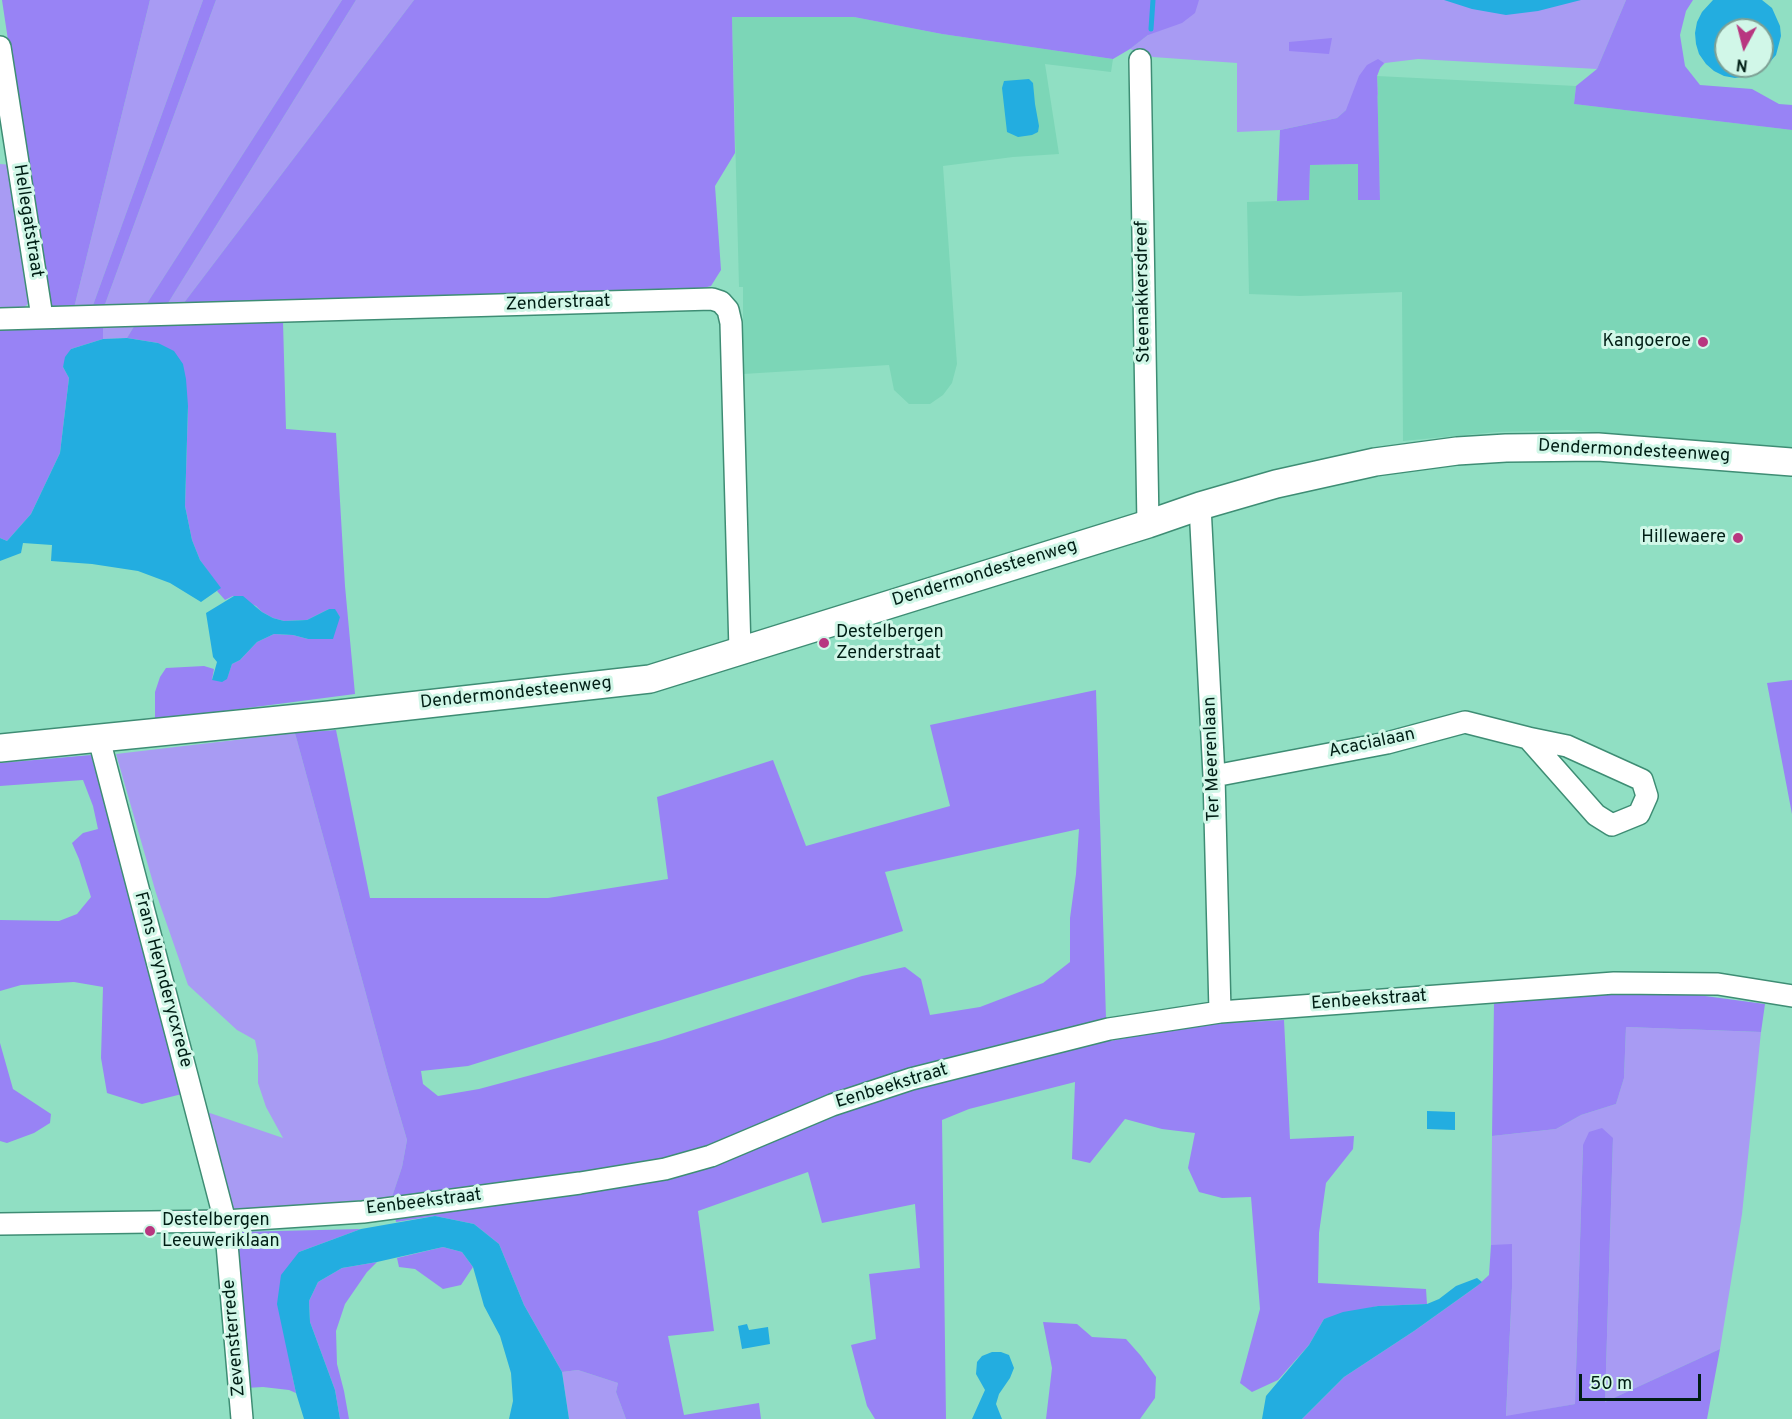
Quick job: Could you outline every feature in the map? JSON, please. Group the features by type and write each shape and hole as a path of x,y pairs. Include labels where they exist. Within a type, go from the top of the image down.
{"main road":[{"name":"Dendermondesteenweg","path":"0,748 650,679 1200,506 1276,484 1375,462 1506,448 1598,447 1792,462"}],"street":[{"name":"Hellegatstraat","path":"0,47 42,317"},
{"name":"Steenakkersdreef","path":"1140,60 1148,524"},
{"name":"Zenderstraat","path":"42,317 712,299 721,302 728,310 731,323 740,651"},
{"path":"0,319 42,317"},
{"name":"Ter Meerenlaan","path":"1200,506 1214,776 1220,1012"},
{"name":"Acacialaan","path":"1214,776 1388,743 1464,722 1567,746 1642,780 1647,796 1639,814 1612,825 1596,815 1528,738"},
{"name":"Frans Heynderycxrede","path":"99,739 225,1221"},
{"name":"Eenbeekstraat","path":"0,1224 225,1221 363,1212 665,1169 711,1156 832,1105 911,1079 1109,1029 1220,1012 1614,983 1718,984 1792,996"},
{"name":"Zevensterrede","path":"225,1221 242,1419"}],"shaded area":[{"path":"2,0 150,0 74,308 48,307"},
{"path":"150,0 203,0 92,308 74,308"},
{"path":"203,0 216,0 104,307 92,308"},
{"path":"216,0 342,0 144,308 104,307"},
{"path":"342,0 356,0 165,308 144,308"},
{"path":"356,0 414,0 180,308 165,308"},
{"path":"414,0 1199,0 1195,13 1182,23 1148,35 1113,59 942,34 854,17 732,17 735,153 715,186 721,270 711,286 688,292 180,308"},
{"path":"1157,0 1626,0 1597,69 1418,59 1385,63 1377,76 1378,95 1346,110 1337,118 1280,130 1237,132 1237,63 1153,57 1130,49 1148,35"},
{"path":"1626,0 1693,0 1686,11 1680,35 1685,66 1700,85 1752,89 1779,104 1792,105 1792,130 1574,104 1576,86 1597,69"},
{"path":"732,17 854,17 942,34 1113,59 1111,72 1045,64 1059,154 943,166 957,364 952,383 943,395 930,404 909,404 894,390 889,365 743,374 743,287 739,287"},
{"path":"1332,38 1329,54 1289,51 1289,42"},
{"path":"1378,59 1384,63 1377,76 1380,200 1358,200 1358,164 1310,165 1309,200 1277,201 1280,130 1337,118 1346,110 1359,76 1367,65"},
{"path":"1377,76 1576,86 1574,104 1792,130 1792,448 1568,430 1497,432 1403,441 1402,292 1300,296 1249,294 1247,202 1309,200 1310,165 1358,164 1358,199 1380,200"},
{"path":"0,164 12,165 32,295 29,303 20,311 0,312"},
{"path":"283,322 286,429 336,433 345,586 355,694 155,720 155,692 166,668 204,666 214,669 212,680 227,678 232,664 240,660 257,642 274,634 308,639 340,617 334,609 329,609 307,620 284,621 273,618 256,606 233,596 225,600 217,591 220,588 200,560 192,540 185,506 188,406 158,343 127,338 136,323"},
{"path":"136,323 127,338 103,339 103,324"},
{"path":"103,324 103,339 71,349 63,367 69,378 60,453 31,514 7,541 0,538 0,328"},
{"path":"1792,680 1792,814 1767,683"},
{"path":"1096,690 1106,1018 1110,1041 1194,1025 1284,1020 1290,1139 1354,1136 1353,1149 1326,1183 1319,1233 1318,1283 1426,1289 1427,1304 1378,1306 1324,1319 1309,1345 1278,1380 1252,1392 1240,1383 1260,1309 1251,1197 1222,1198 1199,1192 1188,1168 1195,1133 1162,1129 1125,1119 1090,1163 1072,1159 1075,1082 969,1109 942,1120 946,1419 875,1419 867,1406 851,1345 876,1339 869,1274 920,1268 915,1204 822,1223 808,1172 698,1211 714,1331 668,1336 684,1415 759,1403 761,1419 626,1419 616,1392 618,1383 578,1370 562,1372 524,1305 499,1244 474,1224 435,1216 396,1222 392,1197 402,1167 407,1140 295,733 336,730 370,898 548,898 668,879 657,797 773,760 806,846 950,806 930,725","holes":["1079,829 1070,918 1070,962 1043,983 980,1007 930,1015 921,979 905,967 862,976 662,1040 479,1089 438,1096 423,1084 421,1071 468,1066 903,931 885,872"]},
{"path":"295,733 407,1140 402,1167 392,1197 232,1213 204,1111 283,1138 266,1107 258,1083 258,1055 255,1040 237,1030 188,985 156,893 116,754"},
{"path":"91,755 186,1093 142,1104 107,1093 101,1058 103,987 74,982 21,985 0,991 0,920 59,921 77,914 91,897 72,843 83,833 98,829 93,806 83,780 0,786 0,763"},
{"path":"1609,992 1690,994 1765,1004 1761,1032 1626,1027 1624,1078 1616,1104 1581,1115 1556,1129 1492,1136 1494,1002"},
{"path":"1626,1027 1761,1032 1742,1214 1720,1349 1605,1402 1613,1138 1583,1145 1575,1404 1506,1417 1512,1245 1491,1245 1492,1136 1556,1129 1581,1115 1616,1104 1624,1078"},
{"path":"0,1043 13,1089 51,1114 50,1123 34,1133 7,1143 0,1141"},
{"path":"1602,1128 1613,1138 1605,1402 1720,1349 1707,1419 1302,1419 1344,1377 1414,1331 1489,1275 1491,1245 1512,1244 1506,1416 1575,1404 1583,1145 1589,1132"},
{"path":"361,1229 299,1252 292,1374 296,1393 263,1387 245,1388 236,1283 237,1232"},
{"path":"443,1247 462,1252 473,1267 461,1285 443,1289 415,1269 399,1267 397,1258"},
{"path":"377,1262 367,1272 345,1304 336,1331 337,1364 349,1419 340,1419 335,1390 310,1322 309,1301 318,1282 342,1268"},
{"path":"1043,1322 1077,1324 1092,1337 1126,1339 1156,1377 1155,1398 1140,1419 1046,1419 1052,1368"},
{"path":"578,1370 618,1383 616,1392 626,1419 569,1419 562,1372"}],"water":[{"path":"1444,0 1581,0 1538,11 1506,15 1472,9"},
{"path":"1713,0 1762,0 1772,8 1780,26 1781,36 1776,55 1774,57 1774,18 1714,18 1714,71 1699,54 1695,33 1702,12"},
{"path":"1029,79 1033,83 1038,132 1018,137 1007,132 1002,88 1004,81"},
{"path":"127,338 158,343 174,351 183,364 188,406 185,506 192,540 200,560 221,588 201,602 170,583 138,571 51,561 52,545 23,543 21,553 0,561 0,538 7,541 31,514 60,453 69,378 63,367 65,357 71,349 103,339"},
{"path":"234,596 243,596 262,612 284,621 307,620 329,609 335,609 340,617 333,639 308,639 274,634 257,642 240,660 232,664 227,679 222,682 212,680 217,662 213,657 206,613"},
{"path":"1427,1111 1455,1112 1455,1130 1427,1129"},
{"path":"435,1216 474,1224 499,1244 524,1305 562,1372 569,1419 509,1419 513,1401 511,1373 500,1336 484,1306 473,1267 462,1252 443,1247 342,1268 318,1282 309,1301 310,1322 335,1390 340,1419 304,1419 296,1393 277,1304 281,1275 299,1252 361,1229"},
{"path":"1477,1278 1482,1282 1414,1331 1344,1377 1302,1419 1262,1419 1266,1396 1309,1345 1324,1319 1343,1312 1378,1306 1427,1304 1439,1299 1456,1286"},
{"path":"747,1324 749,1330 768,1327 770,1344 742,1349 738,1326"},
{"path":"992,1352 1009,1355 1014,1368 996,1404 1002,1419 972,1419 985,1390 976,1374 977,1362 982,1356"}],"waterway":[{"path":"1151,29 1153,0"}],"place":[{"name":"Kangoeroe","path":"1703,342"},
{"name":"Hillewaere","path":"1738,538"},
{"name":"Destelbergen Zenderstraat","path":"824,643"},
{"name":"Destelbergen Leeuweriklaan","path":"150,1231"}]}
